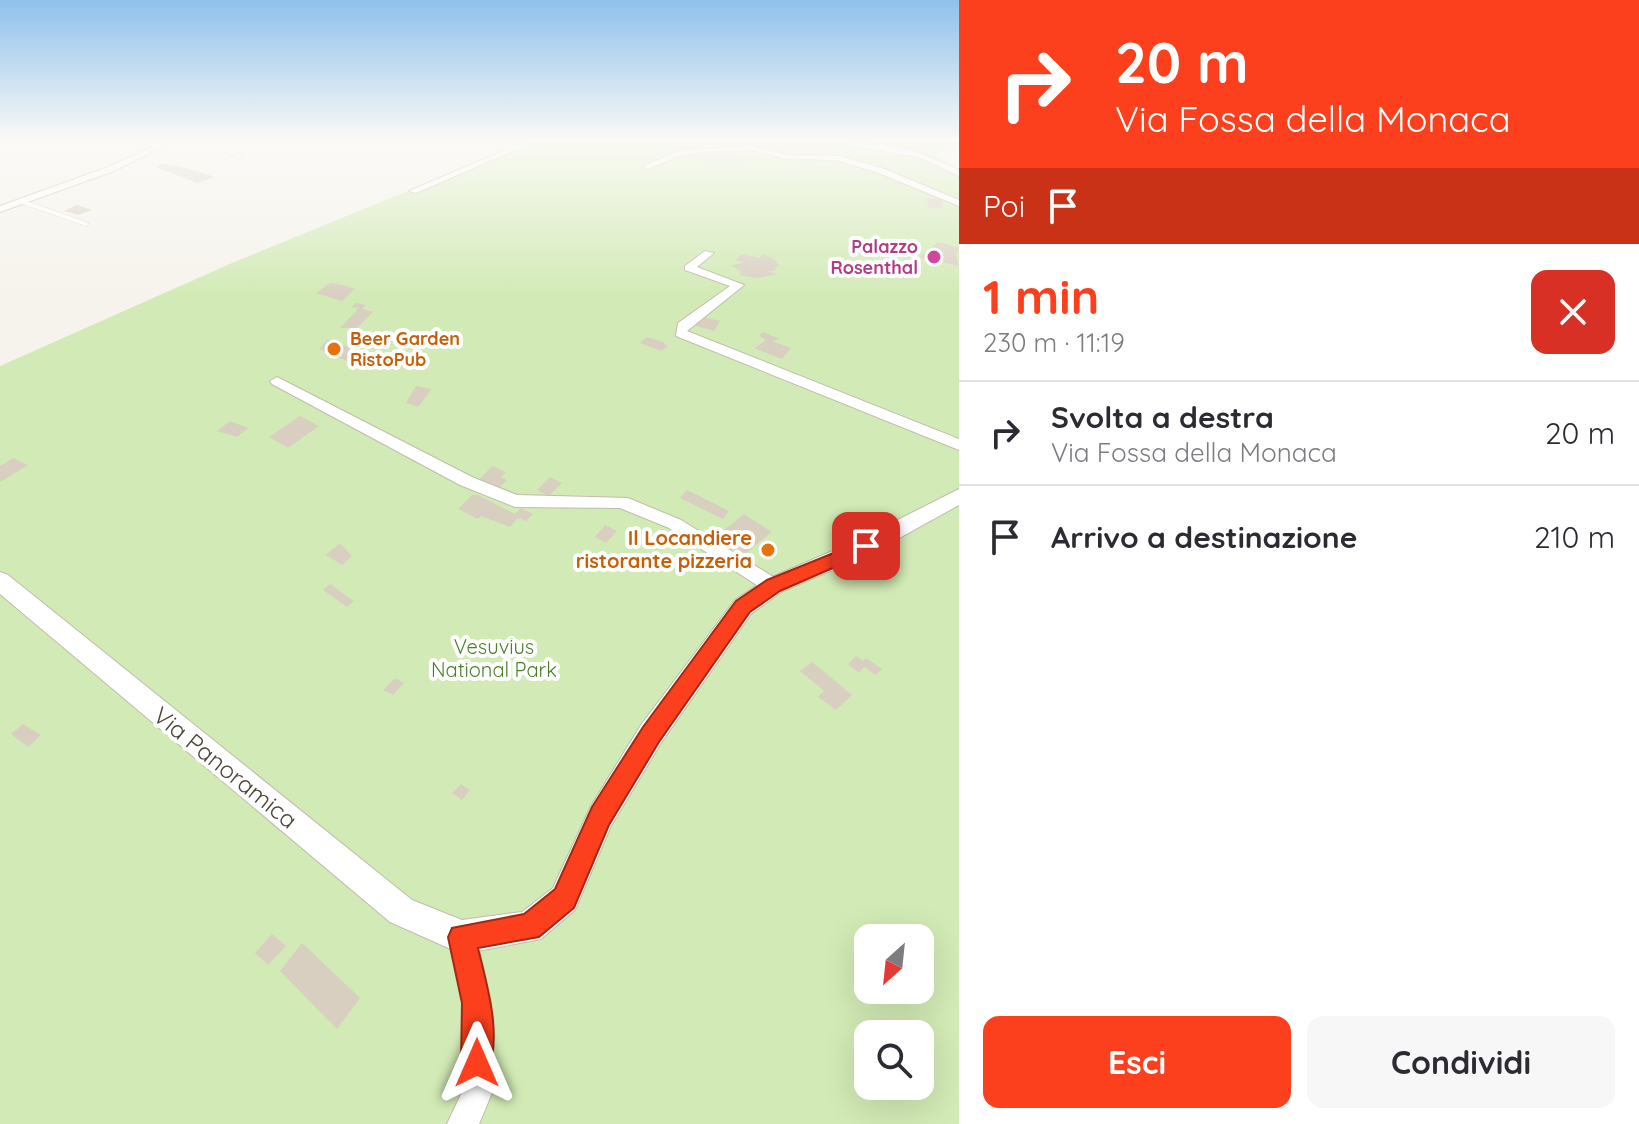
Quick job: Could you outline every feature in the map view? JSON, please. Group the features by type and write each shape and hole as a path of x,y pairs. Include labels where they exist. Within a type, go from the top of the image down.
{"street":[{"path":"0,209 39,194"},
{"path":"938,194 959,203"},
{"path":"709,253 689,268 738,285 682,326 680,333 959,445"},
{"path":"277,381 466,481 515,501 622,502 675,524 773,586"},
{"path":"463,1124 477,1093 477,1003 462,937 529,927 564,899 601,816 651,734 743,607 773,586 866,546 959,496"},
{"name":"Via Panoramica","path":"0,581 401,911 462,937"}],"lane":[{"path":"20,201 86,224"}],"green space":[{"name":"Vesuvius National Park","path":"399,194 959,194 959,1124 0,1124 0,366 232,263"}],"building":[{"path":"927,198 942,200 943,209 928,207"},
{"path":"77,205 92,210 78,215 64,211"},
{"path":"938,242 959,248 956,254 959,266 920,257"},
{"path":"742,254 759,258 763,254 774,259 779,265 774,271 766,271 777,274 758,278 739,275 742,272 731,265 743,263 736,260"},
{"path":"330,283 355,289 342,301 316,293"},
{"path":"356,303 366,305 362,309 373,312 357,328 340,328 359,308 351,307"},
{"path":"699,316 720,321 714,331 693,325"},
{"path":"763,332 780,339 772,341 791,348 782,359 754,348 764,342 765,339 759,336"},
{"path":"647,337 668,347 661,351 640,343"},
{"path":"328,339 382,361 361,367 319,349"},
{"path":"416,386 432,389 418,407 406,403"},
{"path":"300,416 319,426 288,448 269,437"},
{"path":"230,421 248,428 237,437 217,431"},
{"path":"13,458 28,465 0,482 0,466"},
{"path":"492,466 506,472 501,477 507,480 500,487 480,479"},
{"path":"550,477 562,483 549,496 537,490"},
{"path":"687,490 729,511 723,519 680,498"},
{"path":"472,495 478,495 515,514 521,508 533,514 526,521 518,518 510,527 481,516 478,519 458,509"},
{"path":"744,514 772,532 745,554 717,536"},
{"path":"605,525 617,531 606,543 595,537"},
{"path":"340,543 352,556 342,565 326,555"},
{"path":"330,584 354,601 347,607 323,590"},
{"path":"856,656 863,661 866,658 882,669 876,675 864,667 859,673 848,664"},
{"path":"812,662 852,695 836,710 818,697 824,691 800,671"},
{"path":"395,678 404,683 393,695 383,690"},
{"path":"23,724 41,735 28,747 11,734"},
{"path":"461,784 470,790 462,800 452,793"},
{"path":"272,934 286,946 268,965 255,953"},
{"path":"302,943 360,998 337,1029 280,971"}],"place":[{"name":"Palazzo Rosenthal","path":"934,257"},
{"name":"Beer Garden RistoPub","path":"334,349"},
{"name":"Il Locandiere ristorante pizzeria","path":"768,550"}],"route":[{"path":"477,1063 477,1003 462,937 529,927 564,899 601,816 651,734 743,607 773,586 866,546"}]}
